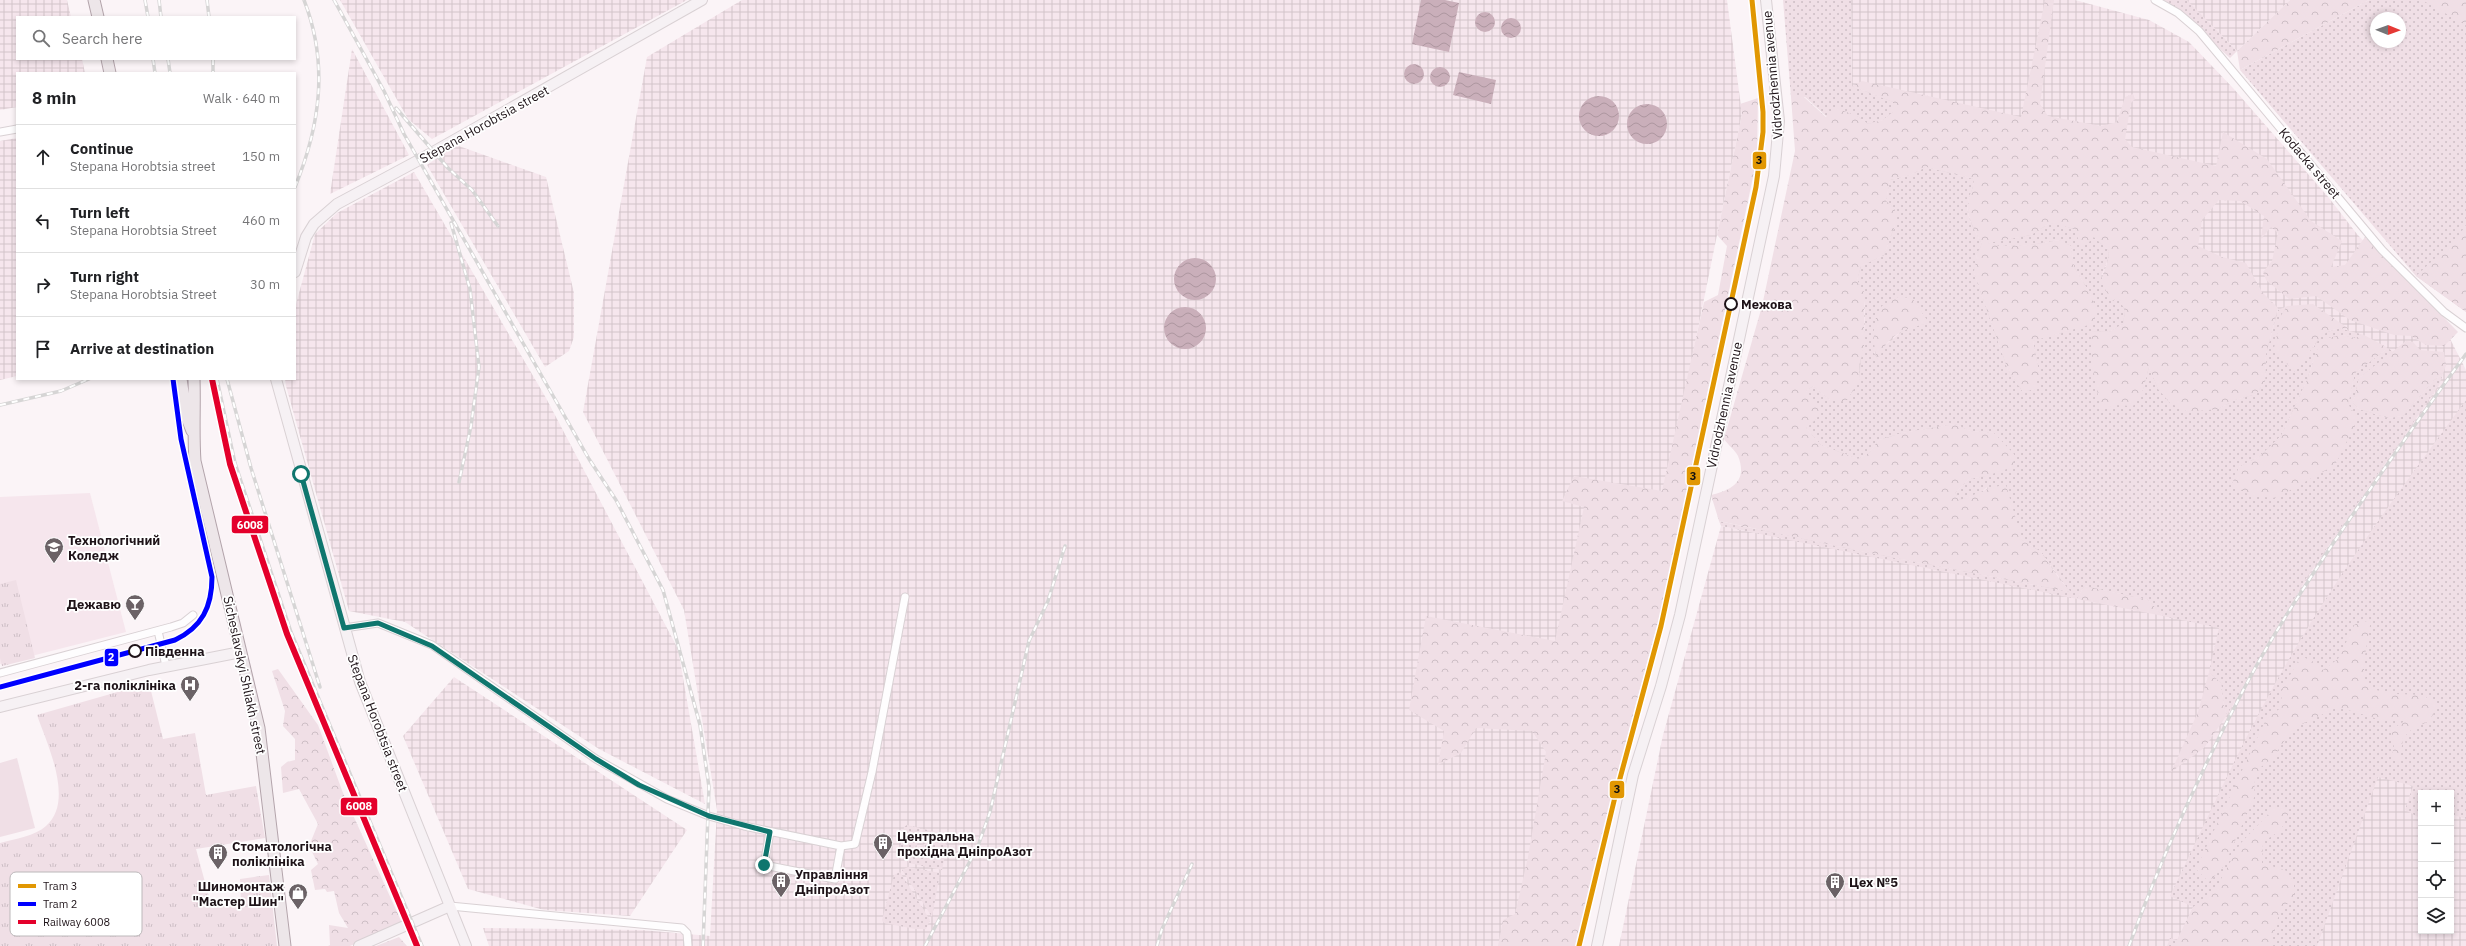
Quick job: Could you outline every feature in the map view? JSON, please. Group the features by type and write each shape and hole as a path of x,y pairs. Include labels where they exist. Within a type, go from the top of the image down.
{"main road":[{"path":"94,0 98,16"},
{"path":"107,60 110,72"},
{"name":"Sicheslavskyi Shliakh street","path":"180,380 187,418 192,431"},
{"name":"Sicheslavskyi Shliakh street","path":"194,380 195,412 192,431 195,461 259,728 285,946"}],"street":[{"name":"Stepana Horobtsia street","path":"296,269 306,237 314,224 336,204 419,160 702,0"},
{"name":"Vidrodzhennia avenue","path":"1597,946 1633,776 1661,686 1680,615 1774,176 1779,121 1766,0"},
{"name":"Kodacka street","path":"2155,0 2178,13 2199,31 2382,250 2444,312 2466,328"},
{"path":"0,132 16,129"},
{"name":"Stepana Horobtsia street","path":"276,380 360,682 466,946"},
{"path":"344,628 378,623 432,646 596,759 639,785 709,816 770,832 841,846 855,844 872,772 905,597"},
{"path":"0,673 158,631 183,623 193,615"},
{"path":"158,631 166,666"},
{"path":"0,707 166,666 241,652"},
{"path":"770,832 764,865 834,879 841,846"},
{"path":"360,946 450,906 682,928 687,933 688,946"}],"shaded area":[{"path":"0,0 67,0 71,16 16,16 16,60 82,60 85,72 16,72 16,107 0,110"},
{"path":"340,0 687,0 432,139 408,119"},
{"path":"742,0 1727,0 1742,114 1665,491 1533,946 489,946 483,928 642,930 710,936 717,810 684,610 583,412 647,57"},
{"path":"1851,0 2075,0 2149,20 2189,42 2233,88 2329,198 2357,234 2444,327 2466,370 2466,946 1619,946 1663,735 1721,526 1756,533 1852,86"},
{"path":"2186,0 2290,0 2237,51"},
{"path":"352,49 409,155 330,194"},
{"path":"16,138 16,376 0,380 0,141"},
{"path":"456,145 546,177 574,293 574,337 569,351 545,367 427,165"},
{"path":"414,172 546,398 678,649 705,804 599,749 405,622 349,611 285,380 296,380 296,304 315,234 337,213"},
{"name":"Технологічний Коледж","path":"90,493 126,632 0,664 0,497"},
{"path":"454,677 687,830 630,916 544,910 468,889 403,736"}],"green space":[{"path":"1783,0 1851,0 1852,86 1893,102 1893,112 1883,120 1868,124 1857,116 1827,117 1805,97 1791,97"},
{"path":"2045,0 2054,0 2040,104 2048,116 2101,126 2117,122 2125,97 2133,94 2135,99 2131,103 2125,139 2132,147 2216,166 2223,132 2267,159 2311,221 2342,241 2331,267 2345,265 2365,237 2458,332 2444,346 2426,345 2411,336 2394,335 2350,320 2316,296 2289,299 2266,280 2263,272 2272,261 2278,233 2271,227 2261,239 2264,216 2240,201 2219,200 2202,220 2198,246 2222,257 2246,263 2262,292 2278,308 2266,354 2265,382 2256,394 2235,400 2218,409 2188,412 2170,403 2158,389 2149,367 2143,390 2133,406 2115,405 2101,411 2092,363 2091,331 2109,332 2123,324 2125,311 2118,296 2113,301 2103,285 2102,280 2109,251 2094,237 2087,244 2080,245 2075,229 2050,223 2031,235 1988,243 1999,246 2030,245 2060,240 2071,246 2074,267 2091,295 2097,312 2092,324 2033,341 2039,372 2035,389 2023,392 2008,370 1974,273 1977,254 1982,244 1968,214 1969,201 1974,179 1926,167 1910,175 1890,180 1886,201 1895,209 1895,225 1884,255 1861,266 1857,280 1864,292 1864,346 1859,366 1860,379 1846,402 1830,400 1813,386 1806,391 1820,407 1817,418 1806,428 1821,445 1858,459 1869,453 1879,440 1902,433 1955,424 1970,431 1994,433 2014,454 2013,467 1986,476 1969,479 1955,493 1960,500 1988,489 2006,485 2022,540 2041,552 2060,580 2071,592 1865,552 1719,521 1711,495 1731,487 1736,483 1741,472 1741,465 1738,456 1724,439 1762,306 1795,151 1791,97 1804,97 1826,117 1836,108 1857,116 1868,124 1883,120 1893,112 1893,102 1852,86 1862,81 2021,117"},
{"path":"2164,0 2187,0 2237,51 2230,58 2190,20"},
{"path":"2290,0 2369,0 2240,70 2237,51"},
{"path":"2369,0 2466,0 2466,312 2416,276 2240,70"},
{"path":"2422,0 2466,0 2466,25"},
{"path":"1758,98 1757,158 1661,611 1619,768 1576,946 1498,946 1503,920 1515,914 1528,857 1546,752 1532,731 1476,728 1461,753 1438,765 1444,731 1409,710 1426,616 1555,641 1584,507 1562,501 1574,476 1662,491 1704,302 1718,295 1727,246 1717,235 1742,114 1740,104"},
{"path":"1926,167 1974,179 1967,209 1972,224 1982,244 1977,254 1974,273 2008,370 2023,392 2034,389 2039,372 2033,341 2042,337 2062,333 2091,295 2074,267 2071,246 2059,240 2030,245 1999,246 1986,243 2031,235 2050,223 2060,224 2094,237 2109,251 2108,259 2101,276 2113,301 2118,295 2125,311 2123,324 2109,332 2091,331 2143,390 2149,367 2158,389 2218,409 2235,400 2256,394 2265,382 2266,354 2278,310 2287,306 2281,316 2313,348 2322,334 2339,328 2364,335 2355,338 2342,335 2313,361 2307,380 2281,436 2260,456 2239,467 2335,465 2346,442 2348,404 2355,373 2388,348 2393,352 2359,378 2353,403 2359,409 2388,418 2403,416 2434,380 2443,374 2439,385 2307,577 2227,715 2224,707 2221,683 2209,672 2219,628 2163,616 2148,600 2084,586 2077,599 1721,526 1719,521 1865,552 2070,592 2041,552 2022,540 2014,518 1987,487 1980,493 1960,500 1955,493 1969,479 1986,476 1994,433 1970,431 1955,424 1902,433 1879,440 1869,453 1858,459 1821,445 1806,428 1817,418 1806,391 1813,386 1830,400 1860,379 1865,316 1862,291 1857,280 1861,266 1884,255 1895,225 1895,209 1886,201 1890,180 1910,175","holes":["1912,298 1928,323 1905,329 1882,348 1879,361 1874,353"]},
{"path":"2466,225 2466,312 2416,276 2457,238"},
{"path":"1898,297 1912,298 1929,323 1911,328 1890,339 1885,345 1879,362 1874,342 1876,317 1883,305"},
{"path":"2313,304 2349,329 2329,331 2322,336 2301,365 2294,372 2274,348 2281,316 2287,306"},
{"path":"2342,335 2355,338 2364,335 2388,348 2355,373 2348,404 2358,419 2335,465 2276,498 2251,496 2232,484 2239,467 2260,456 2281,436 2307,380 2318,347 2328,338"},
{"path":"2406,341 2413,342 2420,350 2444,352 2446,365 2443,374 2434,380 2403,416 2388,418 2359,409 2353,403 2359,378"},
{"path":"2466,400 2466,819 2454,815 2454,790 2418,790 2418,817 2405,810 2413,786 2378,777 2317,946 2167,946 2170,938 2179,941 2193,907 2170,896 2259,713 2312,621 2354,556"},
{"path":"16,580 35,658 2,666 0,658 0,584"},
{"path":"2084,586 2148,600 2163,616 2077,599"},
{"path":"2371,620 2364,661 2364,681 2376,690 2396,694 2423,695 2437,705 2430,721 2413,728 2403,738 2400,760 2391,759 2394,747 2391,730 2406,720 2378,719 2338,707 2298,726 2286,738 2273,758 2261,767 2255,779 2254,798 2224,866 2209,882 2196,869 2267,717 2281,708 2282,689 2301,656 2316,663 2323,670 2338,659 2355,624"},
{"path":"278,669 318,725 343,793 402,923 350,946 328,946 330,945 329,925 348,928 339,913 334,891 327,892 325,889 315,890 311,870 318,864 309,846 318,824 299,789 283,793 281,767 287,762 295,760 295,739 283,726 285,711 272,671"},
{"path":"2209,672 2221,683 2224,707 2227,715 2204,748 2171,772 2198,712"},
{"path":"149,683 163,739 195,733 206,795 256,786 265,838 196,849 212,908 241,903 240,879 269,875 277,946 0,946 0,843 24,837 46,826 54,815 58,802 59,788 56,772 52,756 37,715"},
{"path":"17,758 35,828 0,837 0,763"},
{"path":"2275,807 2283,807 2289,812 2281,830 2263,842 2262,863 2287,871 2294,883 2294,898 2280,911 2270,946 2174,946 2193,907 2214,892 2240,844"},
{"path":"907,825 920,828 917,845 903,854 900,849 904,827"},
{"path":"923,829 936,832 920,842"},
{"path":"940,834 947,846 942,870 909,863 905,856"},
{"path":"908,867 940,873 932,917 902,870"},
{"path":"900,872 930,920 926,929 915,929 884,923 882,920 894,875"},
{"path":"399,937 407,946 376,946"}],"water":[{"path":"1421,0 1445,0 1459,3 1449,52 1412,44"},
{"path":"1485,12 1492,15 1495,22 1492,29 1485,32 1478,29 1475,22 1478,15"},
{"path":"1511,18 1518,21 1521,28 1518,35 1511,38 1504,35 1501,28 1504,21"},
{"path":"1414,64 1421,67 1424,74 1421,81 1414,84 1407,81 1404,74 1407,67"},
{"path":"1440,67 1447,70 1450,77 1447,84 1440,87 1433,84 1430,77 1433,70"},
{"path":"1459,72 1496,80 1491,104 1453,95"},
{"path":"1603,96 1610,99 1616,105 1619,116 1618,124 1610,133 1603,136 1595,136 1588,133 1580,124 1579,112 1582,105 1591,97"},
{"path":"1651,104 1658,107 1664,113 1667,124 1666,132 1658,141 1651,144 1643,144 1636,141 1628,132 1627,120 1630,113 1639,105"},
{"path":"1191,258 1199,258 1207,261 1213,267 1216,279 1213,291 1207,297 1199,300 1191,300 1183,297 1177,291 1174,283 1174,275 1177,267 1183,261"},
{"path":"1181,307 1189,307 1197,310 1203,316 1206,328 1203,340 1197,346 1189,349 1181,349 1173,346 1167,340 1164,332 1164,324 1167,316 1173,310"}],"railway":[{"path":"145,0 148,16"},
{"path":"159,0 161,16"},
{"path":"207,0 209,16"},
{"path":"296,184 304,164 310,141 318,95 319,71 317,48 312,24 304,0"},
{"path":"334,0 384,91 404,134 589,459 616,500 663,590 700,725 709,787 703,946"},
{"path":"153,60 155,72"},
{"path":"168,60 170,72"},
{"path":"213,60 213,72"},
{"path":"396,108 448,168 472,190 498,226"},
{"path":"451,223 470,289 479,367 471,426 459,482"},
{"path":"2129,946 2169,846 2214,747 2266,648 2330,548 2466,354"},
{"path":"0,405 61,391 87,380"},
{"path":"217,380 235,463 291,632 422,946"},
{"path":"227,380 251,468 320,687"},
{"path":"925,946 978,846 990,812 1029,641 1048,601 1065,546"},
{"path":"1157,946 1162,929 1192,864"}],"tram line":[{"name":"3","path":"1579,946 1615,797 1661,626 1756,187 1763,132 1763,112 1752,0"},
{"name":"2","path":"0,687 175,640 192,629 204,615 210,598 212,577 181,439 173,380"}],"rail line":[{"name":"6008","path":"212,380 230,464 287,634 417,946"}],"place":[{"name":"Межова","path":"1731,304"},
{"name":"Технологічний Коледж","path":"54,564"},
{"name":"Дежавю","path":"135,621"},
{"name":"Південна","path":"135,651"},
{"name":"2-га поліклініка","path":"190,702"},
{"name":"Центральна прохідна ДніпроАзот","path":"883,860"},
{"name":"Стоматологічна поліклініка","path":"218,870"},
{"name":"Управління ДніпроАзот","path":"781,898"},
{"name":"Цех №5","path":"1835,899"},
{"name":"Шиномонтаж \"Мастер Шин\"","path":"298,910"}],"route":[{"path":"301,474 344,628 378,623 432,646 596,759 639,785 667,799 709,816 770,832 764,865"}]}
